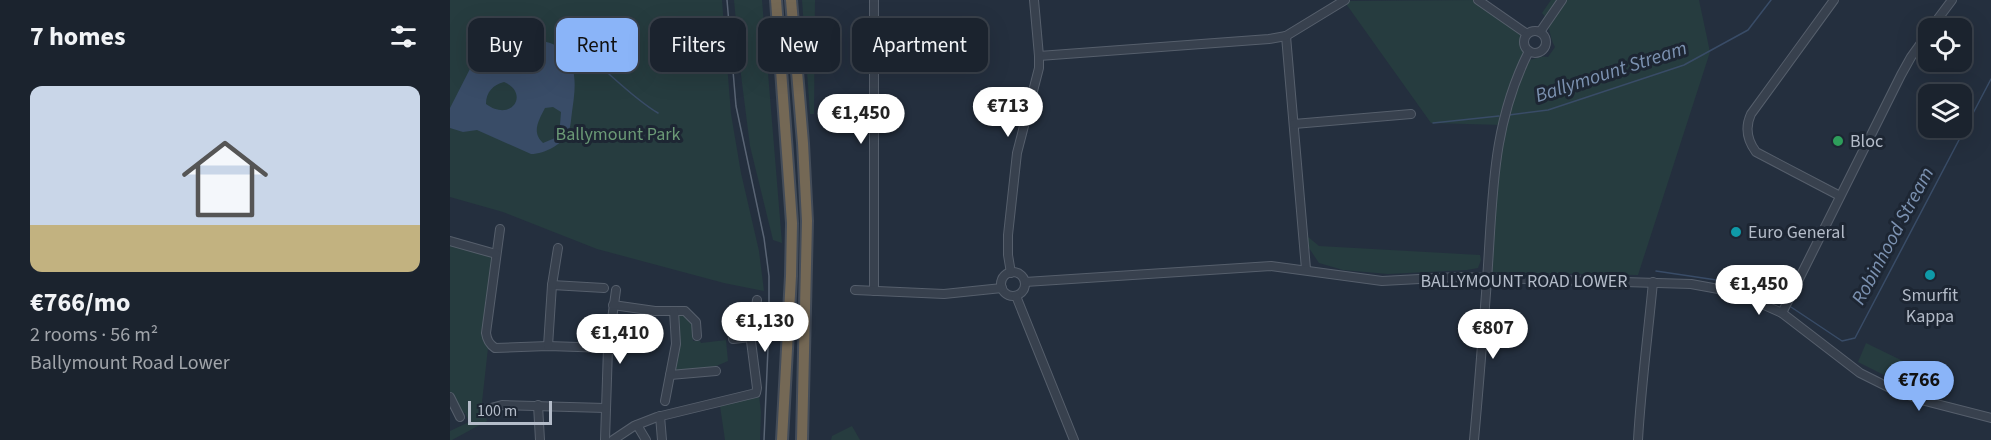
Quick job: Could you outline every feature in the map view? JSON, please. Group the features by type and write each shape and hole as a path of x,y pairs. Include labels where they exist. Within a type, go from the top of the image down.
{"highway":[{"path":"771,0 776,18"},
{"path":"776,0 777,18"},
{"path":"792,0 807,221 802,440"},
{"path":"781,72 792,223 782,440"}],"street":[{"path":"874,0 874,291"},
{"path":"1011,273 1008,255 1010,208 1017,153 1036,85 1039,56 1034,0"},
{"path":"1039,56 1286,36 1345,0"},
{"path":"1478,0 1527,34"},
{"path":"1540,32 1562,0"},
{"path":"1834,0 1751,114 1747,129 1751,146 1756,152 1840,196"},
{"path":"1939,18 1952,0"},
{"path":"1533,31 1540,32 1546,40 1544,48 1538,53 1529,51 1524,45 1527,34 1533,31"},
{"path":"1286,36 1306,269"},
{"path":"1782,313 1918,47"},
{"path":"1474,440 1493,178 1500,135 1512,90 1529,51"},
{"path":"1294,124 1411,114"},
{"path":"500,229 486,333 491,345 495,348 548,346 608,348"},
{"path":"450,241 496,254"},
{"path":"548,346 552,285 558,248"},
{"name":"BALLYMOUNT ROAD LOWER","path":"1025,282 1271,266 1306,269 1350,278 1382,280 1457,277 1529,278 1674,282 1720,288 1749,297 1782,313 1845,361 1892,390 1991,418"},
{"path":"1011,273 1018,274 1025,282 1023,291 1016,296 1008,295 1002,288 1002,280 1011,273"},
{"path":"1638,440 1653,282"},
{"path":"552,285 604,288"},
{"path":"855,290 944,294 1002,288"},
{"path":"605,440 608,348 616,290"},
{"path":"1016,296 1074,440"},
{"path":"613,440 637,425 660,416 756,393 751,337 757,300"},
{"path":"613,305 638,310 685,311 696,322 697,336"},
{"path":"665,401 676,344 674,311"},
{"path":"733,339 751,337"},
{"path":"670,375 716,371"},
{"path":"450,397 460,417"},
{"path":"491,408 502,405 538,405 605,408"},
{"path":"538,405 540,440"},
{"path":"660,416 662,440"},
{"path":"637,425 646,440"}],"green space":[{"name":"Ballymount Park","path":"450,0 722,0 723,18 650,18 650,72 728,72 731,114 741,173 759,251 764,291 724,283 597,249 503,212 450,197"},
{"path":"734,0 762,0 763,18 758,18 758,72 768,72 782,243 773,240 750,146 741,72 746,72 746,18 736,18"},
{"path":"802,0 815,0 815,18 803,18"},
{"path":"1478,0 1527,34 1524,41 1529,60 1548,57 1555,47 1542,13 1551,0 1699,0 1710,52 1638,275 1492,272 1495,182 1502,125 1431,123 1344,1"},
{"path":"807,72 814,72 814,114 810,114"},
{"path":"1307,236 1319,246 1480,255 1481,260 1478,268 1467,270 1388,274 1343,270 1319,263 1309,248"},
{"path":"450,244 480,252 493,259 484,319 485,341 488,348 482,402 487,421 452,440 450,440 450,431 469,422 465,413 460,412 450,392"},
{"path":"678,313 685,313 693,323 693,341 701,343 726,340 728,361 707,370 677,372 675,369 680,328"},
{"path":"1866,343 1907,363 1896,381 1858,362"},
{"path":"759,395 760,440 725,440 720,406"},
{"path":"852,426 860,440 831,440 832,436"}],"water":[{"path":"544,42 556,46 556,72 573,72 575,88 570,128 563,140 542,152 531,154 477,130 463,132 450,128 450,108 468,72 544,72","holes":["504,82 512,87 517,99 510,108 495,109 486,104 487,96 497,85","553,107 561,112 560,125 555,138 543,143 537,135 537,126 545,108"]}],"waterway":[{"name":"Ballymount Stream","path":"1509,115 1548,110 1684,65 1748,30 1771,0"},
{"name":"Ballymount Stream","path":"606,72 658,113"},
{"name":"Robinhood Stream","path":"1791,307 1842,341 1855,338 1991,79"},
{"name":"Ballymount Stream","path":"1433,123 1499,116"},
{"name":"Robinhood Stream","path":"1656,271 1745,285 1775,299"}],"tram line":[{"path":"727,0 736,106 764,238 769,276 764,440"}],"place":[{"name":"Bloc","path":"1838,141"},
{"name":"Euro General","path":"1736,232"},
{"name":"Smurfit Kappa","path":"1930,275"}]}
